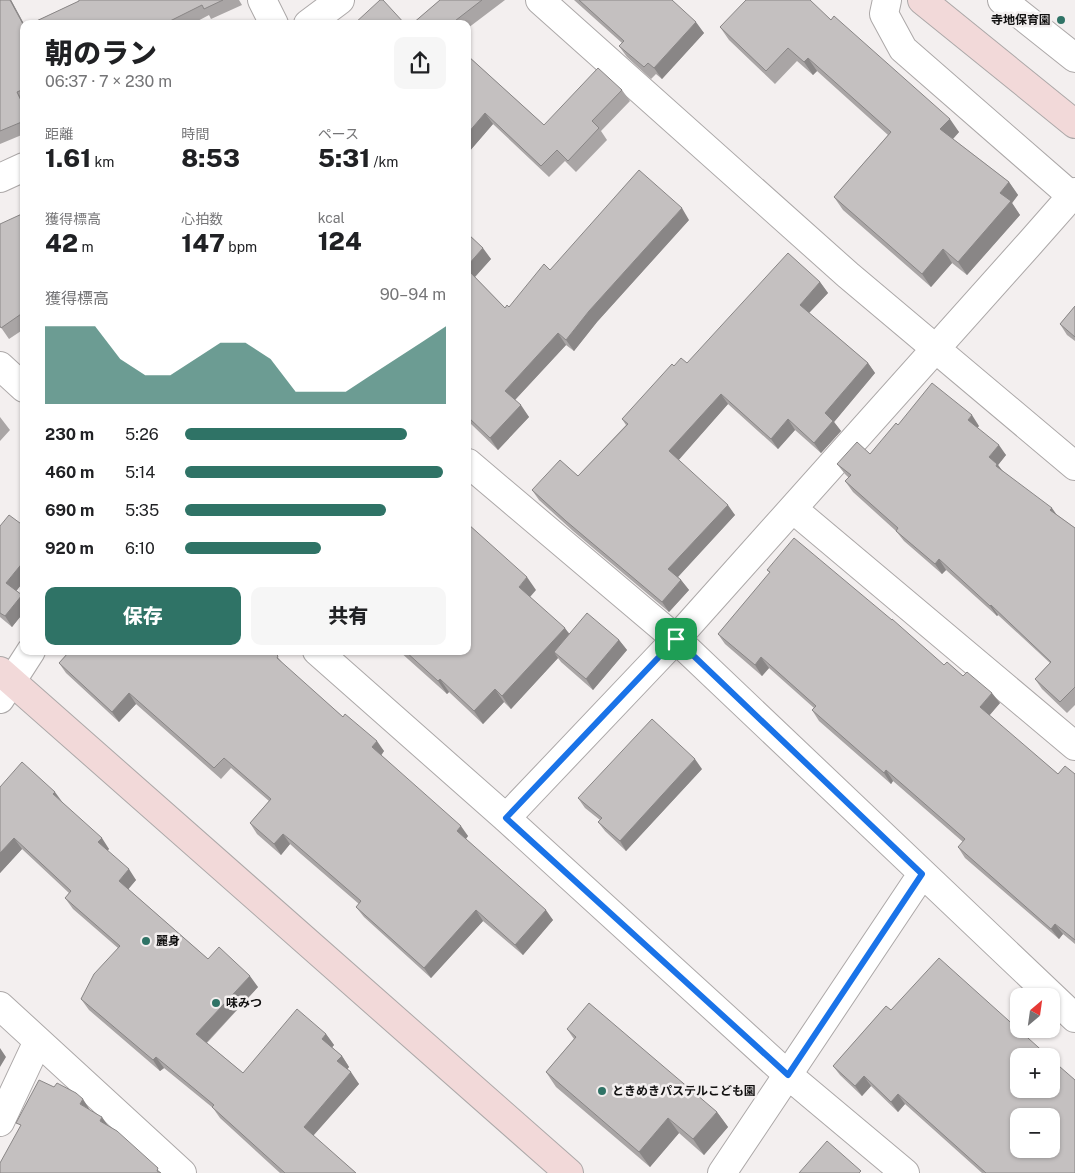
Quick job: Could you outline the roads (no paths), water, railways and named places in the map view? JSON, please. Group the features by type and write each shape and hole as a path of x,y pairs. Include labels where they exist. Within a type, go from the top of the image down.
{"street":[{"path":"262,0 272,20"},
{"path":"313,20 340,0"},
{"path":"540,0 848,275 1075,466"},
{"path":"506,818 676,639 1074,196 903,48 884,14 887,0"},
{"path":"922,0 1075,124"},
{"path":"1002,0 1075,58"},
{"path":"0,178 20,169"},
{"path":"0,366 20,384"},
{"path":"471,466 676,639 1075,1018"},
{"path":"793,509 1075,746"},
{"path":"28,655 4,684 569,1173"},
{"path":"322,655 506,818 788,1075 905,1173"},
{"path":"722,1173 922,874"},
{"path":"0,1006 182,1173"},
{"path":"0,1122 38,1041"}],"place":[{"name":"寺地保育園","path":"1061,20"},
{"name":"麗身","path":"146,941"},
{"name":"味みつ","path":"216,1003"},
{"name":"ときめきパステルこども園","path":"602,1091"}]}
